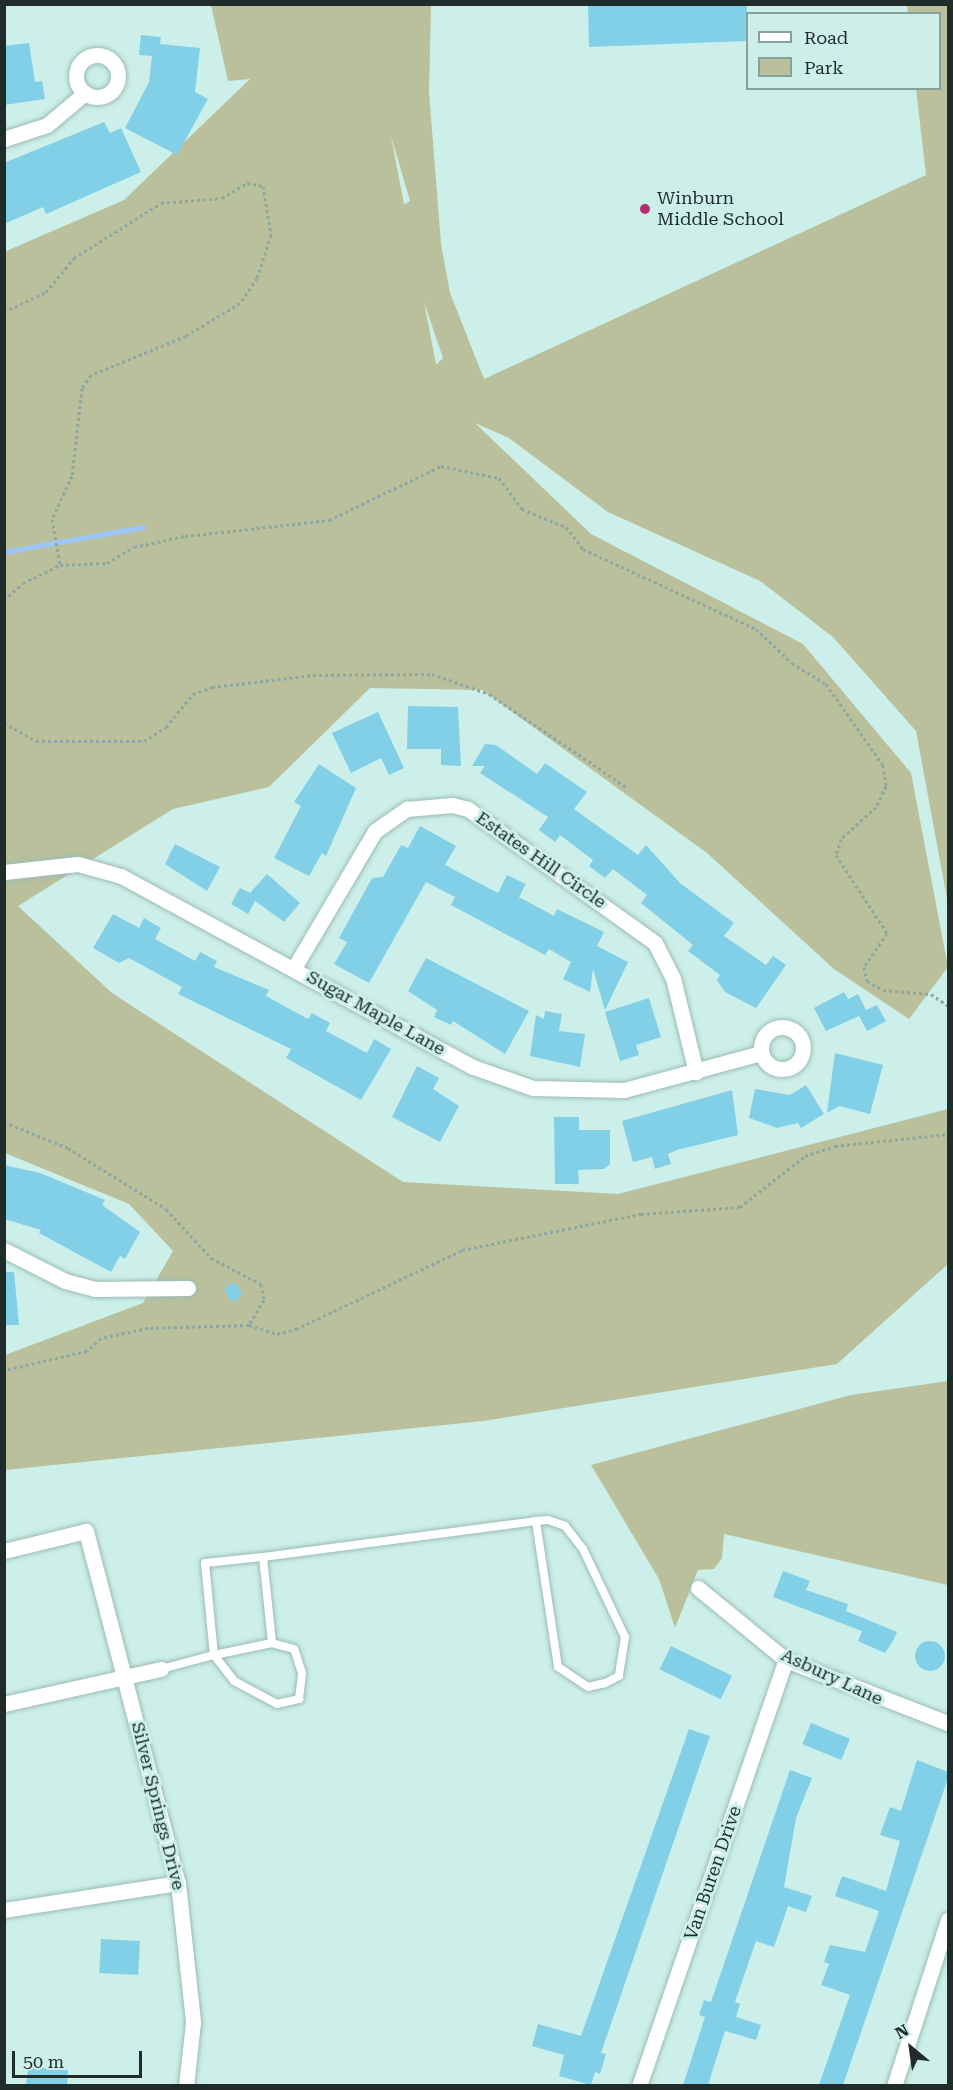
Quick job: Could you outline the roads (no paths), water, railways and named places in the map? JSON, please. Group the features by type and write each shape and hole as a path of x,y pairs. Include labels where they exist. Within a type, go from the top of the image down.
{"street":[{"path":"4,138 46,125 85,93"},
{"name":"Estates Hill Circle","path":"294,968 375,831 407,809 460,807 655,943 673,978 696,1072"},
{"name":"Sugar Maple Lane","path":"4,872 54,864 98,867 294,968 473,1067 533,1088 624,1090 761,1053"},
{"path":"4,1250 86,1287 188,1288"},
{"name":"Silver Springs Drive","path":"4,1551 86,1531 178,1883 193,2022 186,2085"},
{"name":"Asbury Lane","path":"698,1588 786,1660 948,1723"},
{"name":"Van Buren Drive","path":"639,2085 786,1660"},
{"path":"4,1704 161,1669"},
{"path":"4,1910 178,1883"},
{"path":"894,2085 948,1920"}],"lane":[{"path":"161,1669 214,1655 272,1643 294,1649 302,1673 299,1699 278,1704 234,1682 214,1655 205,1563 263,1557 536,1521 548,1520 571,1534 625,1636 619,1676 605,1683 588,1687 558,1667 536,1521"},
{"path":"263,1557 272,1643"}],"waterway":[{"path":"4,552 143,527"}],"place":[{"name":"Winburn Middle School","path":"645,209"}]}
